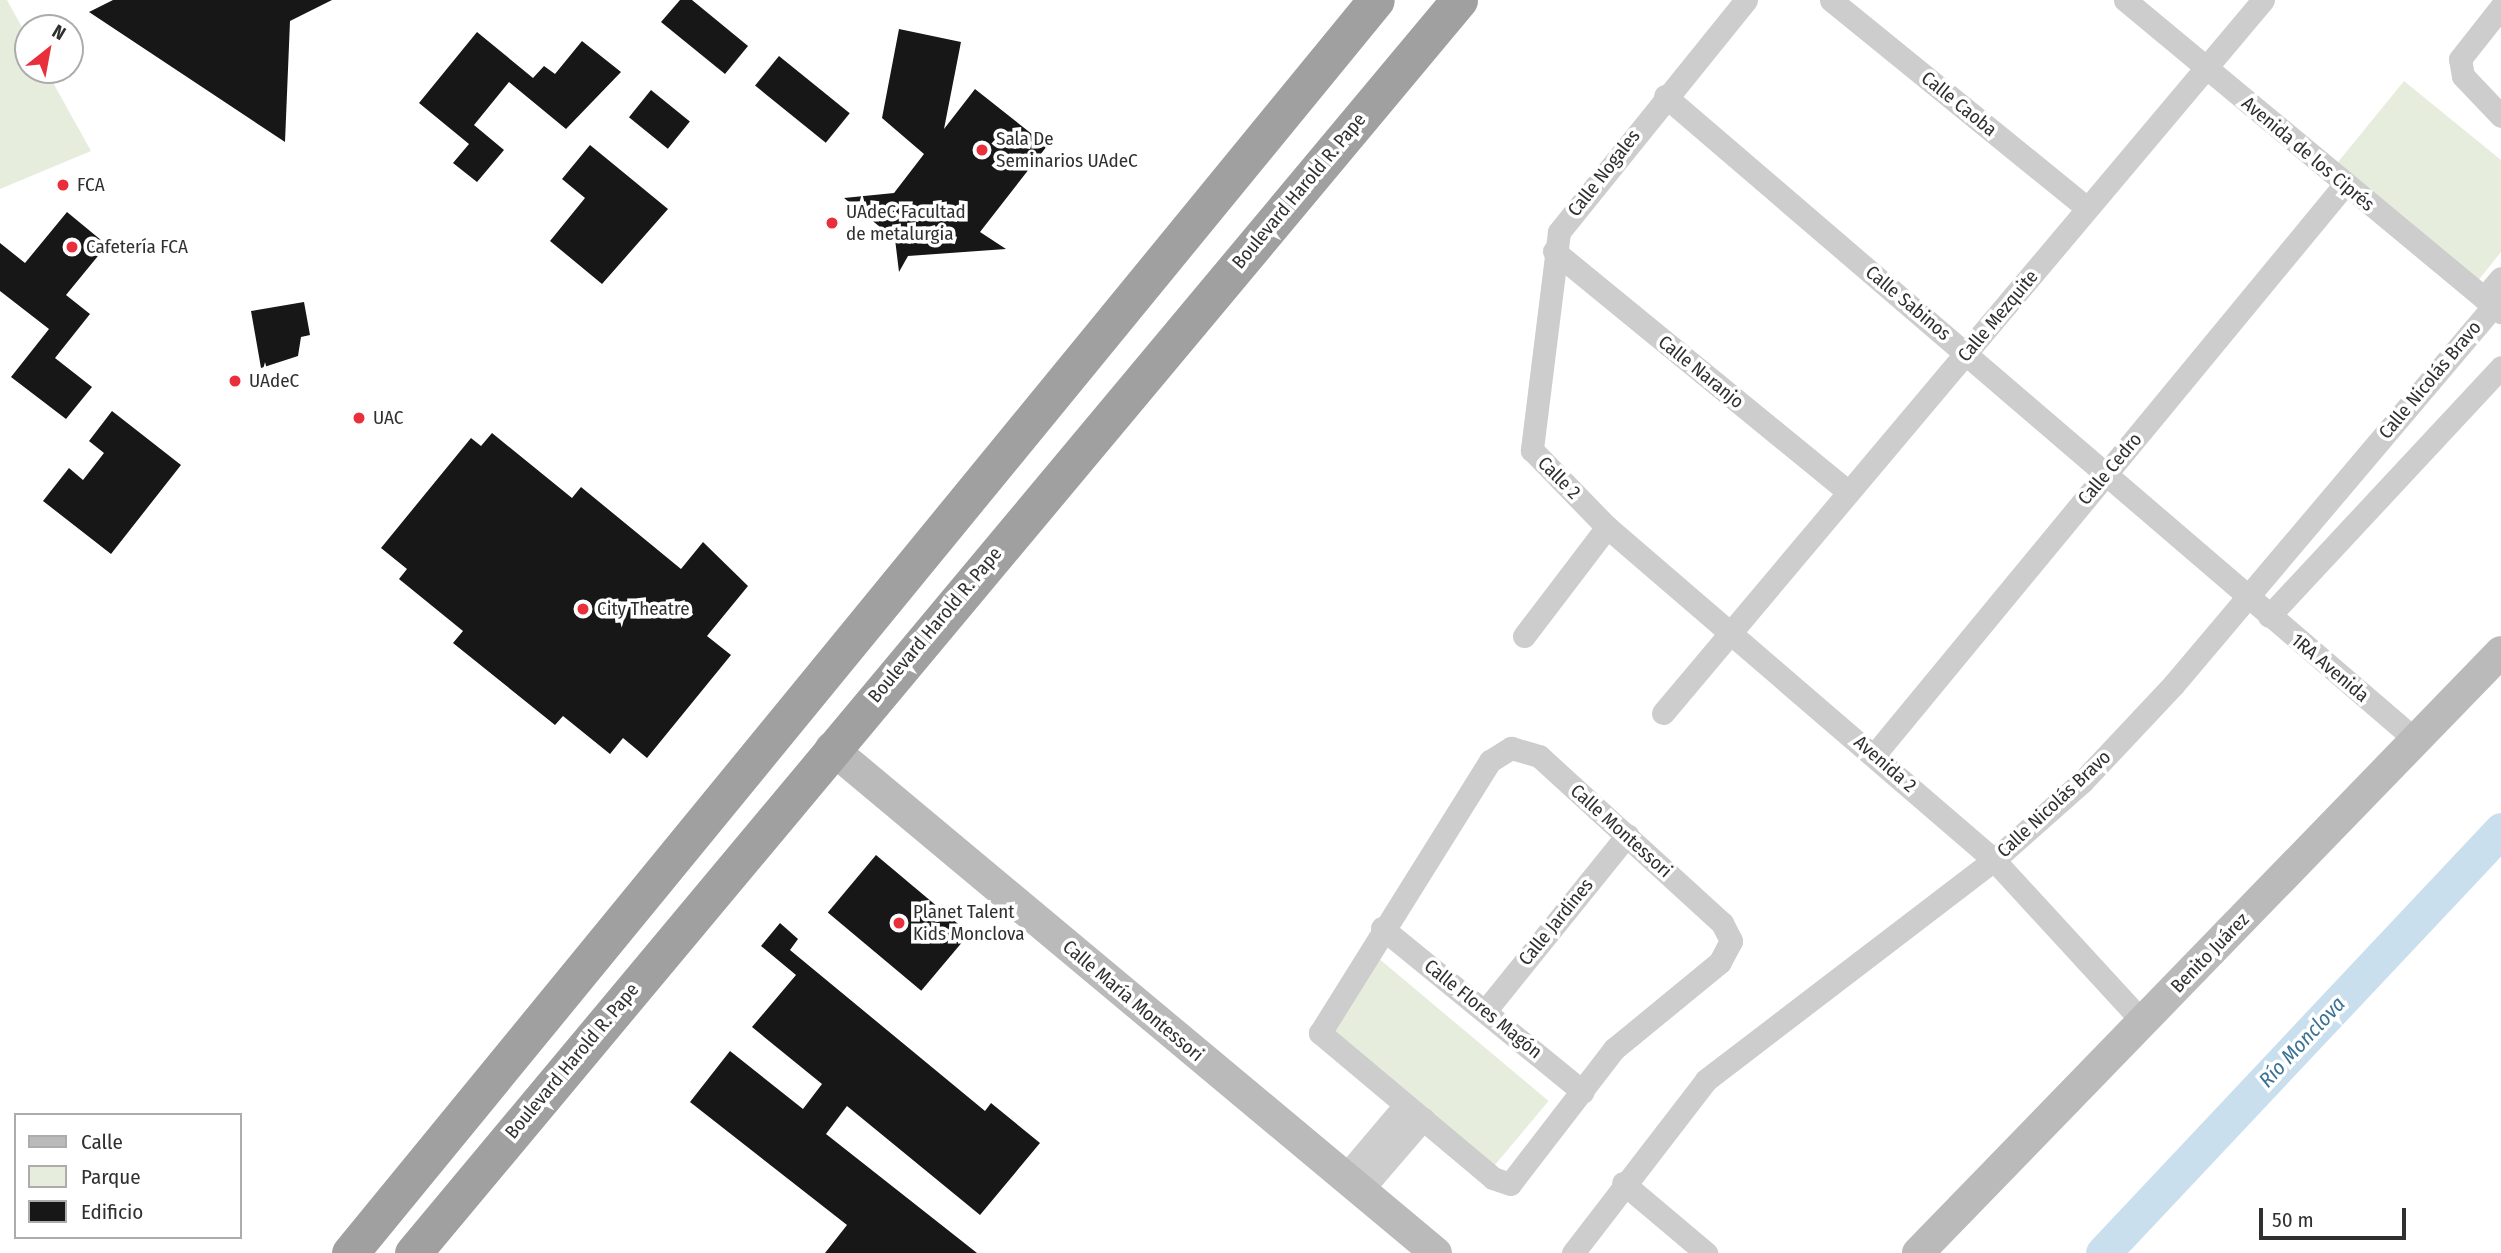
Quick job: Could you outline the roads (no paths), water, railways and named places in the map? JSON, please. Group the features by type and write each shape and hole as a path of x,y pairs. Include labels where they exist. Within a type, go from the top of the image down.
{"highway":[{"path":"351,1253 1376,0"},
{"name":"Boulevard Harold R. Pape","path":"413,1253 831,748 1459,0"}],"main road":[{"name":"Benito Juárez","path":"1918,1253 2501,652"},
{"name":"Calle María Montessori","path":"831,748 1436,1253"}],"street":[{"name":"Calle Nogales","path":"1532,421 1554,251 1567,218 1746,0"},
{"name":"Calle Caoba","path":"1831,0 2087,208"},
{"name":"Avenida de los Ciprés","path":"2125,0 2492,306"},
{"name":"Calle Mezquite","path":"1663,713 2263,0"},
{"path":"2501,7 2465,49 2463,76 2501,116"},
{"name":"Calle Sabinos","path":"1665,96 1967,353 2244,595"},
{"name":"Calle Cedro","path":"1875,754 2345,184"},
{"name":"Calle Naranjo","path":"1554,251 1848,492"},
{"name":"Calle Nicolás Bravo","path":"1573,1253 1623,1184 1706,1080 1994,860 2124,738 2492,306 2501,278"},
{"path":"2269,616 2501,367"},
{"name":"Calle 2","path":"1532,421 1532,450 1607,527"},
{"path":"1524,636 1607,527"},
{"name":"Avenida 2","path":"1607,527 1875,754 1994,860 2143,1022"},
{"name":"1RA Avenida","path":"2244,595 2417,741"},
{"name":"Calle Montessori","path":"1511,748 1539,756 1627,835 1722,923 1730,947 1638,1023 1510,1184 1493,1178 1320,1037 1328,1010 1490,761 1511,748"},
{"name":"Calle Jardines","path":"1486,1010 1627,835"},
{"name":"Calle Flores Magón","path":"1382,928 1486,1010 1583,1092"},
{"path":"1354,1183 1414,1112"},
{"path":"1623,1184 1706,1253"}],"waterway":[{"name":"Río Monclova","path":"2103,1253 2501,830"}],"place":[{"name":"Sala De Seminarios UAdeC","path":"982,150"},
{"name":"FCA","path":"63,185"},
{"name":"UAdeC Facultad de metalurgia","path":"832,223"},
{"name":"Cafetería FCA","path":"72,247"},
{"name":"UAdeC","path":"235,381"},
{"name":"UAC","path":"359,418"},
{"name":"City Theatre","path":"583,609"},
{"name":"Planet Talent Kids Monclova","path":"899,923"}]}
